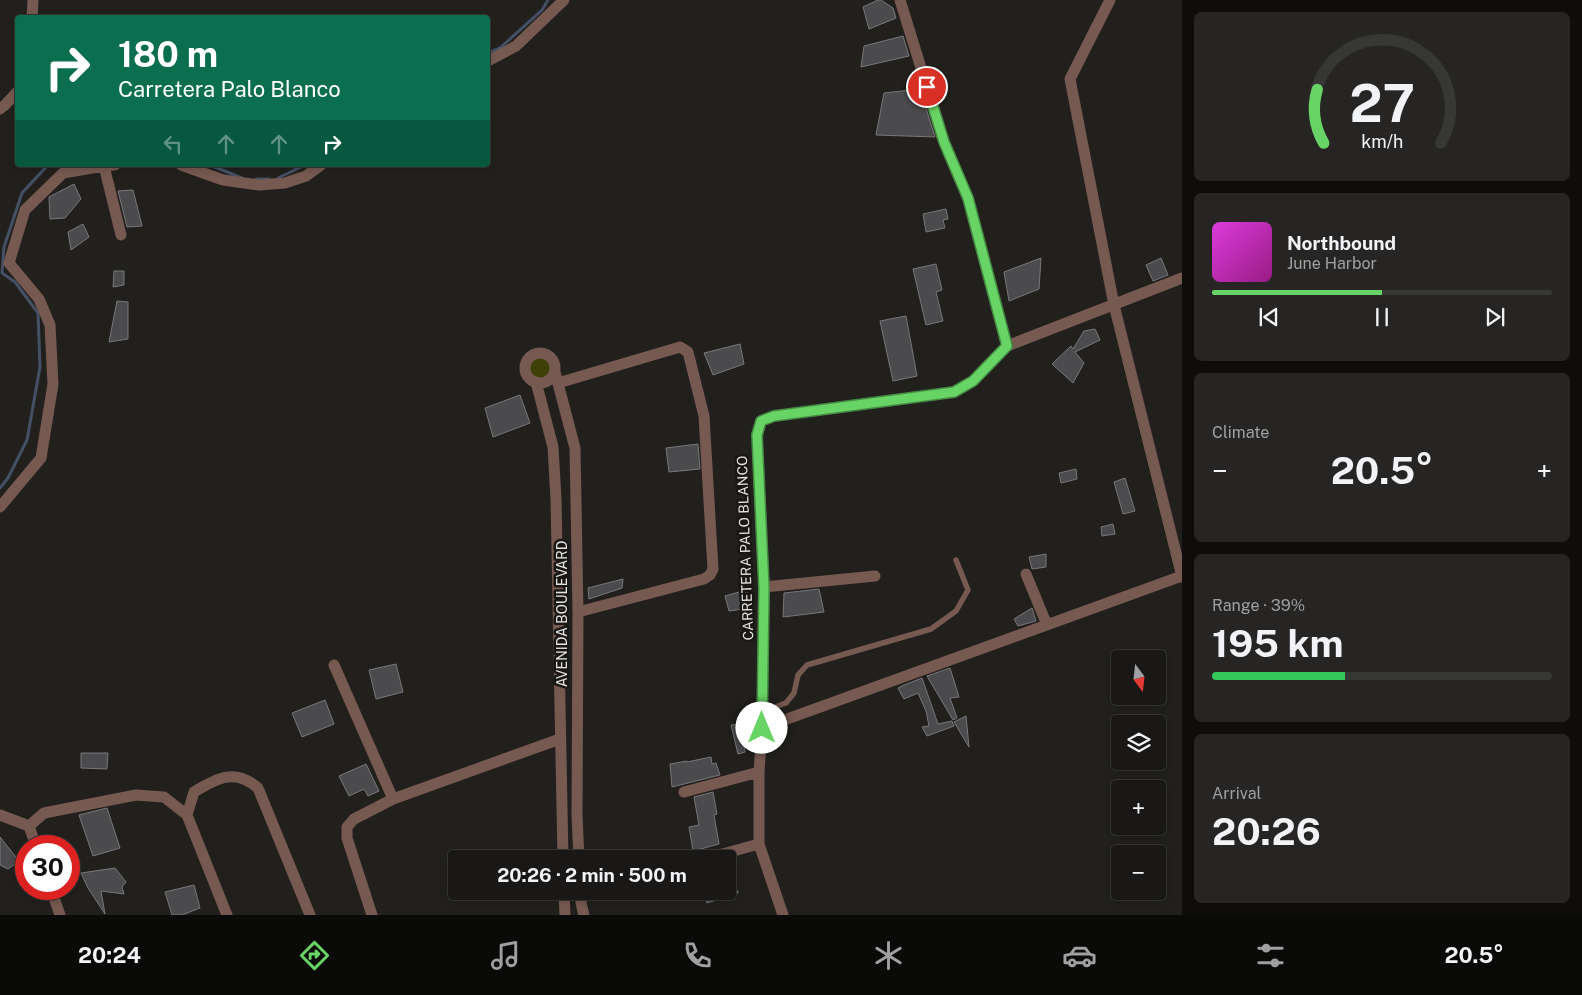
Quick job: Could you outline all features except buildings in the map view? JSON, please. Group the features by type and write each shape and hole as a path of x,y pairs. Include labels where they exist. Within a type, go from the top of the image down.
{"street":[{"path":"32,15 33,0"},
{"path":"490,60 516,46 564,0"},
{"path":"900,0 944,142 968,198 1007,346"},
{"path":"762,728 1182,577 1114,304 1070,80 1110,0"},
{"path":"0,108 6,105 15,94"},
{"path":"0,507 41,458 53,384 50,325 39,298 9,263 25,210 63,173 98,167"},
{"path":"104,167 121,235"},
{"path":"187,167 223,180 259,185 285,183 306,176 318,167"},
{"name":"CARRETERA PALO BLANCO","path":"783,915 759,844 764,588 757,435 761,421 784,414 954,392 973,381 1007,346 1182,278"},
{"path":"558,383 680,347 688,352 704,416 713,569 710,575 578,612"},
{"path":"543,353 554,362 554,372 549,379 536,382 528,376 526,367 529,358 543,353"},
{"name":"AVENIDA BOULEVARD","path":"554,372 574,448 578,612 577,815 579,850"},
{"name":"AVENIDA BOULEVARD","path":"536,382 553,447 556,499 563,850"},
{"path":"1026,574 1047,624"},
{"path":"764,588 875,576"},
{"path":"334,665 393,799"},
{"path":"372,915 347,838 347,827 354,819 393,799 560,739"},
{"path":"684,792 759,772"},
{"path":"187,815 194,792 214,780 231,776 249,780 258,788 310,915"},
{"path":"29,826 44,813 136,795 164,797 187,815 227,915"},
{"path":"0,815 29,826 32,835"},
{"path":"736,850 759,844"},
{"path":"55,900 60,915"},
{"path":"564,900 565,915"},
{"path":"582,900 584,915"}],"lane":[{"path":"762,712 786,703 794,693 798,675 807,666 931,630 956,611 968,590 956,560"}],"shaded area":[{"path":"540,356 548,360 552,368 548,376 540,380 532,376 528,368 532,360"}],"waterway":[{"path":"490,52 500,48 542,10 548,0"},
{"path":"0,488 8,478 27,440 40,367 38,313 15,282 2,273 4,247 22,193 46,167"},
{"path":"215,167 242,178"},
{"path":"278,178 301,167"},
{"path":"256,179 269,179"}],"route":[{"path":"762,728 764,588 757,435 761,421 774,416 954,392 973,381 1007,346 968,198 944,142 927,87"}]}
